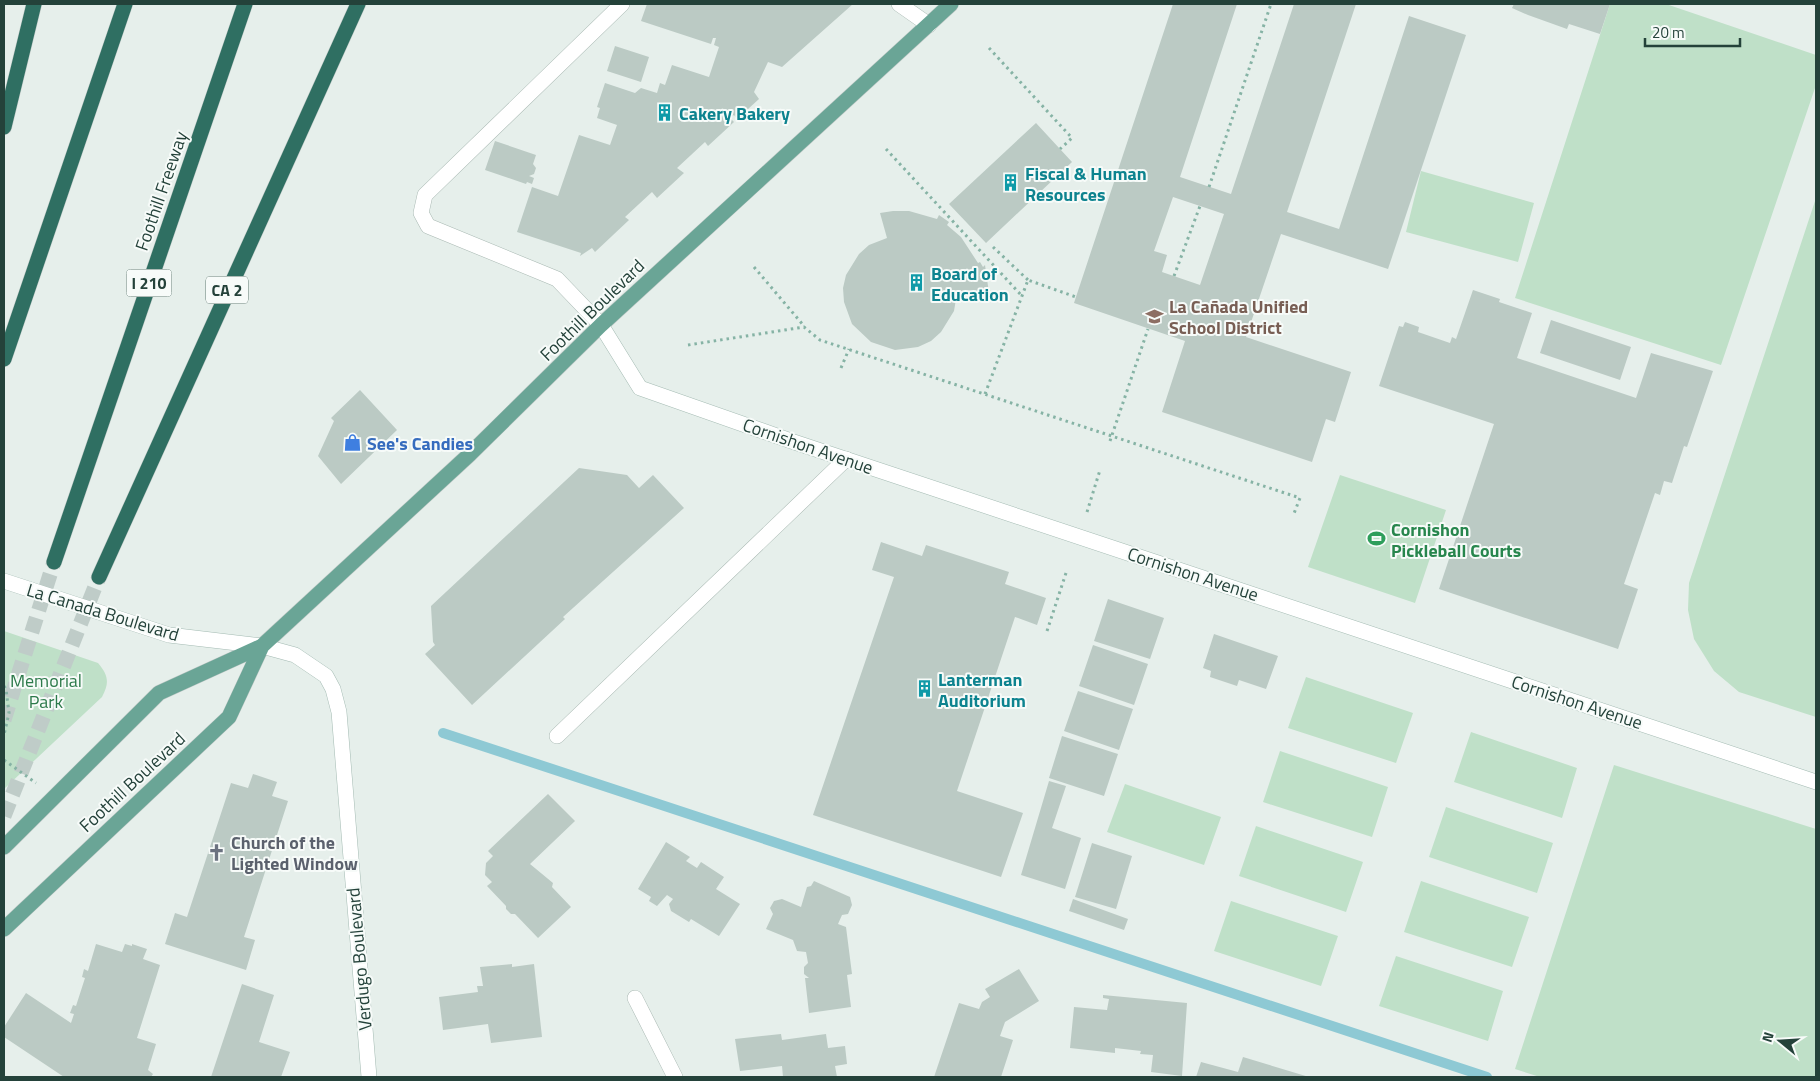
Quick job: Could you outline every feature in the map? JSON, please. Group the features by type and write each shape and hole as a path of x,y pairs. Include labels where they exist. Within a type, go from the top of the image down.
{"highway":[{"path":"4,127 34,4"},
{"path":"4,359 125,4"},
{"name":"Foothill Freeway","path":"54,562 245,4"},
{"name":"CA 2","path":"99,577 358,4"}],"main road":[{"name":"Foothill Boulevard","path":"4,847 160,693 262,646 470,454 601,326 817,125 951,4"},
{"name":"Foothill Boulevard","path":"4,929 229,717 262,646"}],"street":[{"name":"Cornishon Avenue","path":"622,4 425,195 421,213 428,226 557,279 601,326 640,388 846,459 1816,782"},
{"path":"899,4 929,25"},
{"path":"557,736 846,459"},
{"name":"La Canada Boulevard","path":"4,581 169,636 262,646"},
{"name":"Verdugo Boulevard","path":"262,646 295,655 326,676 333,689 339,712 369,1077"},
{"path":"635,998 675,1077"}],"path":[{"path":"1209,187 1271,4"},
{"path":"989,48 1072,138 1060,149"},
{"path":"886,149 1022,296"},
{"path":"1174,276 1200,206"},
{"path":"993,247 1028,280 1076,297"},
{"path":"754,267 804,327 820,340 1300,498 1293,516"},
{"path":"985,394 1028,280"},
{"path":"688,345 804,327"},
{"path":"1110,441 1148,329"},
{"path":"841,368 849,349"},
{"path":"1087,512 1100,470"},
{"path":"1047,631 1066,573"},
{"path":"4,686 10,713 4,735"},
{"path":"4,760 54,796"}],"green space":[{"path":"1610,4 1666,4 1816,55 1816,85 1721,365 1515,298"},
{"path":"1421,171 1534,203 1518,262 1406,232"},
{"path":"1816,198 1816,717 1739,692 1714,671 1694,639 1688,610 1689,583"},
{"name":"Cornishon Pickleball Courts","path":"1340,475 1446,510 1415,603 1308,567"},
{"name":"Memorial Park","path":"4,631 98,663 106,675 107,683 102,697 4,789"},
{"path":"1306,677 1413,713 1396,763 1288,728"},
{"path":"1471,732 1577,768 1562,818 1454,782"},
{"path":"1280,751 1388,787 1372,837 1263,802"},
{"path":"1614,765 1816,829 1816,1077 1540,1077 1515,1069"},
{"path":"1125,784 1221,817 1204,865 1107,832"},
{"path":"1446,807 1553,843 1537,893 1429,857"},
{"path":"1256,826 1363,862 1346,912 1239,876"},
{"path":"1421,881 1529,917 1512,967 1404,932"},
{"path":"1231,901 1338,936 1321,986 1214,951"},
{"path":"1396,956 1503,991 1488,1041 1379,1006"}],"building":[{"path":"647,4 853,4 782,67 768,62 754,92 759,99 737,119 734,115 730,118 734,122 708,146 705,142 677,168 684,173 657,198 652,192 625,217 629,220 595,252 592,248 580,256 581,253 517,232 532,187 558,196 579,135 610,145 617,125 597,118 600,108 597,107 605,83 635,93 641,88 657,93 660,83 665,85 672,65 709,77 719,47 714,45 716,38 713,38 711,44 641,21"},
{"path":"1173,4 1237,4 1180,177 1231,194 1294,4 1356,4 1287,212 1339,229 1409,16 1466,35 1388,269 1281,234 1246,337 1351,372 1335,422 1326,419 1312,462 1162,412 1185,341 1074,303","holes":["1173,197 1224,214 1200,285 1162,272 1167,255 1154,251"]},
{"path":"1514,4 1610,4 1600,34 1569,24 1567,29 1512,8"},
{"path":"615,46 649,57 641,82 607,71"},
{"name":"Fiscal & Human Resources","path":"1036,123 1072,162 986,243 949,204"},
{"path":"495,141 536,155 533,164 536,168 534,174 529,176 534,178 532,184 527,182 526,184 485,170"},
{"name":"Board of Education","path":"909,211 937,219 939,215 949,222 947,225 961,237 978,263 980,262 983,267 985,265 989,293 957,293 954,311 941,332 931,341 918,347 895,350 871,342 852,324 844,302 843,288 846,275 859,254 869,245 887,238 880,213"},
{"path":"1473,290 1500,299 1499,302 1532,313 1517,358 1636,398 1651,353 1713,371 1687,447 1684,446 1672,483 1664,481 1660,495 1655,493 1624,584 1638,589 1618,649 1439,589 1494,424 1379,386 1399,326 1403,327 1405,322 1419,327 1418,332 1450,343 1452,337 1456,339"},
{"path":"1551,320 1631,347 1620,380 1540,353"},
{"name":"See's Candies","path":"360,390 397,430 341,484 318,456 334,421 331,418"},
{"path":"579,468 627,475 639,488 653,475 684,508 563,617 565,619 472,705 425,654 435,645 433,642 431,606"},
{"name":"Lanterman Auditorium","path":"881,542 922,556 926,545 1009,572 1005,584 1046,598 1037,625 1015,617 957,791 1023,813 1001,877 813,815 894,577 872,570"},
{"path":"1108,599 1164,618 1150,659 1094,641"},
{"path":"1214,634 1278,656 1266,689 1239,680 1237,686 1210,677 1211,671 1203,668"},
{"path":"1093,645 1148,664 1134,705 1079,686"},
{"path":"1078,691 1133,709 1119,750 1064,731"},
{"path":"1062,736 1118,754 1104,796 1049,778"},
{"path":"253,774 277,782 272,796 288,801 244,937 255,940 246,970 165,944 175,913 187,917 231,783 248,788"},
{"path":"1049,781 1066,786 1052,828 1081,838 1065,889 1021,875"},
{"path":"548,794 575,821 530,864 553,883 552,887 571,907 538,938 515,914 511,914 506,909 506,906 487,886 492,882 485,875 486,863 493,856 488,851"},
{"path":"666,842 690,857 686,861 697,868 701,862 724,877 716,889 740,904 719,936 691,919 689,922 671,911 669,904 673,899 667,895 657,906 649,901 651,897 638,889"},
{"path":"1092,843 1132,856 1116,909 1075,897"},
{"path":"814,881 850,897 852,905 848,914 842,915 838,924 846,927 852,974 847,975 851,1007 809,1013 805,978 809,978 804,974 804,967 808,963 806,952 797,951 793,940 766,929 773,914 770,908 774,901 782,899 801,907 807,887 811,886"},
{"path":"1073,899 1128,919 1124,930 1069,911"},
{"path":"96,944 122,952 125,944 132,946 132,944 147,949 143,959 160,965 137,1038 156,1044 148,1070 153,1074 151,1077 64,1077 4,1037 4,1027 26,993 71,1023 74,1014 70,1013 73,1005 76,1006 85,978 82,977 84,969 88,971"},
{"path":"512,964 512,967 534,964 542,1037 491,1043 488,1024 443,1030 439,997 478,992 477,986 483,986 480,967"},
{"path":"1019,969 1039,1001 1005,1022 1000,1036 1013,1040 1001,1077 934,1077 959,1003 979,1009 982,1002 990,997 985,989"},
{"path":"242,984 274,995 259,1042 290,1052 281,1077 211,1077"},
{"path":"1103,995 1187,1003 1182,1076 1151,1072 1153,1055 1140,1054 1141,1051 1115,1048 1115,1053 1070,1048 1074,1007 1107,1010 1109,999 1103,998"},
{"path":"781,1034 782,1040 826,1034 828,1048 845,1046 847,1064 835,1066 837,1077 783,1077 782,1066 740,1071 735,1039"},
{"path":"1243,1057 1309,1077 1196,1077 1201,1062 1238,1072"}],"waterway":[{"path":"443,733 1487,1077"}],"tunnel":[{"path":"4,720 54,562"},
{"path":"4,816 99,577"}],"place":[{"name":"Cakery Bakery","path":"665,113"},
{"name":"Fiscal & Human Resources","path":"1011,183"},
{"name":"Board of Education","path":"917,283"},
{"name":"La Cañada Unified School District","path":"1155,316"},
{"name":"See's Candies","path":"353,443"},
{"name":"Cornishon Pickleball Courts","path":"1377,539"},
{"name":"Lanterman Auditorium","path":"924,689"},
{"name":"Church of the Lighted Window","path":"217,852"}]}
